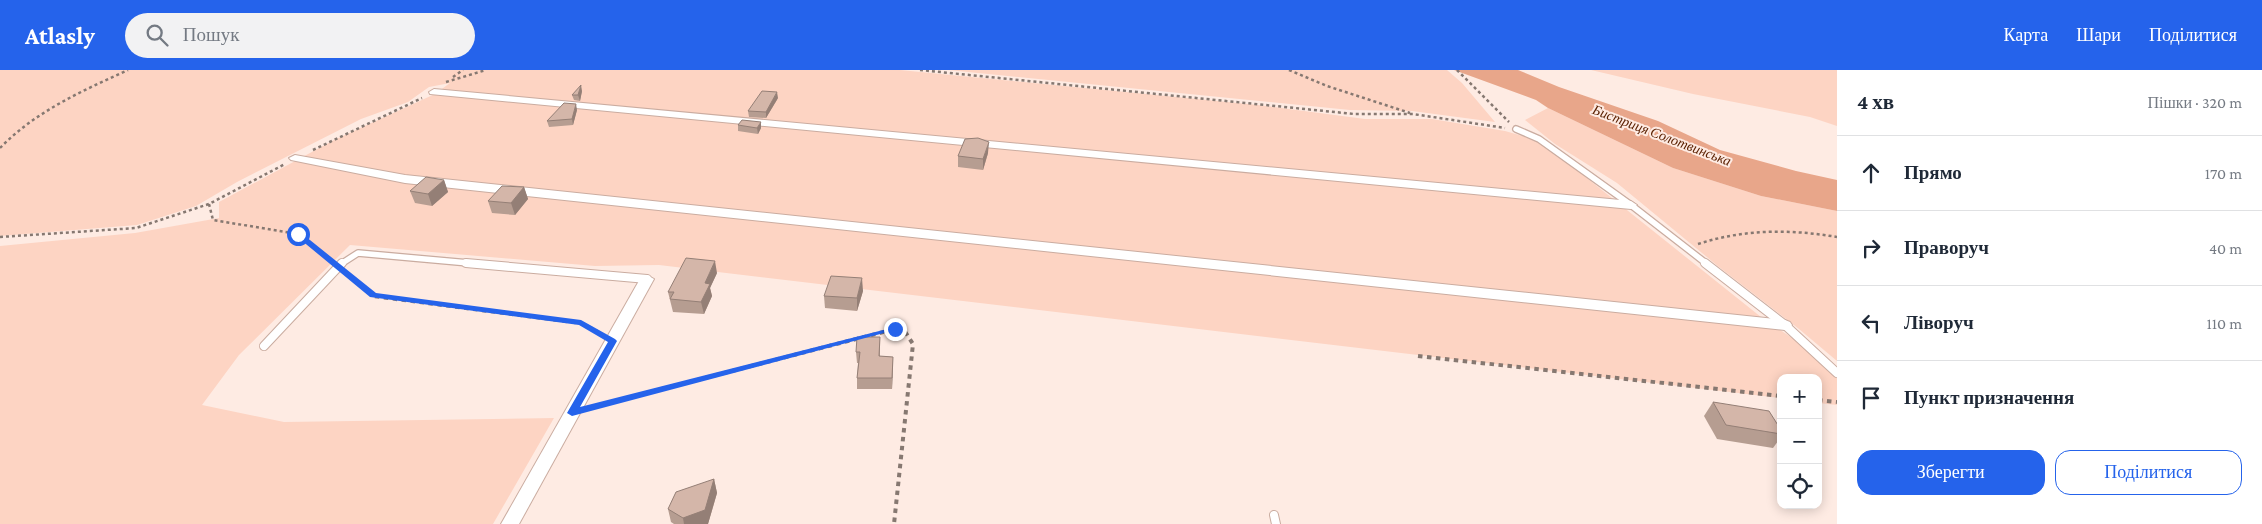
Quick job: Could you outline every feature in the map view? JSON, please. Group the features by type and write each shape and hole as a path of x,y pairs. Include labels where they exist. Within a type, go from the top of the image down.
{"street":[{"path":"434,92 1631,205"},
{"path":"295,158 405,179 1785,325"},
{"path":"510,524 647,279"}],"lane":[{"path":"1516,129 1540,139 1631,205 1785,325 1837,373"},
{"path":"264,346 351,255 365,253 647,279"}],"path":[{"path":"0,148 12,135 42,113 128,70"},
{"path":"0,237 136,228 209,204 295,158 434,92 463,70"},
{"path":"451,79 486,70"},
{"path":"920,70 1354,114 1413,114 1516,129"},
{"path":"1289,70 1327,86 1413,114"},
{"path":"1457,70 1516,129"},
{"path":"209,204 213,220 298,234 373,296 581,323 612,341"},
{"path":"1686,249 1716,237 1765,230 1837,237"},
{"path":"572,413 895,329 904,330 913,344 894,524"},
{"path":"1418,356 1777,396"},
{"path":"1822,400 1837,402"}],"shaded area":[{"path":"0,70 900,70 1258,105 1365,119 1432,119 1505,131 1533,139 1553,151 1761,317 1822,358 1837,374 1837,405 1822,403 1822,374 1777,374 1777,398 659,265 595,266 350,245 239,355 202,405 284,422 554,418 493,524 0,524 0,246 135,233 219,218 219,202 334,140 435,94 450,83 429,87 408,102 361,119 237,182 196,206 137,225 0,236"},
{"path":"948,70 1447,70 1462,83 1495,122 1412,111 1350,110"},
{"path":"1591,70 1837,70 1837,126 1810,117 1693,94"},
{"path":"1548,108 1673,168 1761,196 1837,211 1837,361 1617,183 1555,144 1525,120"}],"water":[{"name":"Бистриця Солотвинська","path":"1454,70 1518,70 1559,87 1658,121 1720,150 1837,180 1837,211 1761,196 1673,168 1548,108 1536,100"}],"building":[{"path":"581,85 578,95 572,95"},
{"path":"762,91 777,92 766,112 748,111"},
{"path":"564,103 576,104 572,119 547,121"},
{"path":"742,120 761,122 757,128 738,125"},
{"path":"978,138 989,142 983,159 958,156 965,139"},
{"path":"426,177 444,180 428,194 410,191"},
{"path":"502,186 524,187 511,203 488,201"},
{"path":"686,258 715,261 705,283 710,284 701,302 670,299 674,292 668,292"},
{"path":"831,276 862,278 857,298 824,296"},
{"path":"857,337 880,337 879,356 893,357 892,378 857,378 860,352 856,352"},
{"path":"1713,402 1769,411 1777,424 1777,433 1726,425"},
{"path":"714,479 705,510 683,518 668,509 676,492"}],"route":[{"path":"298,234 373,296 581,323 612,341 572,413 895,329"}]}
